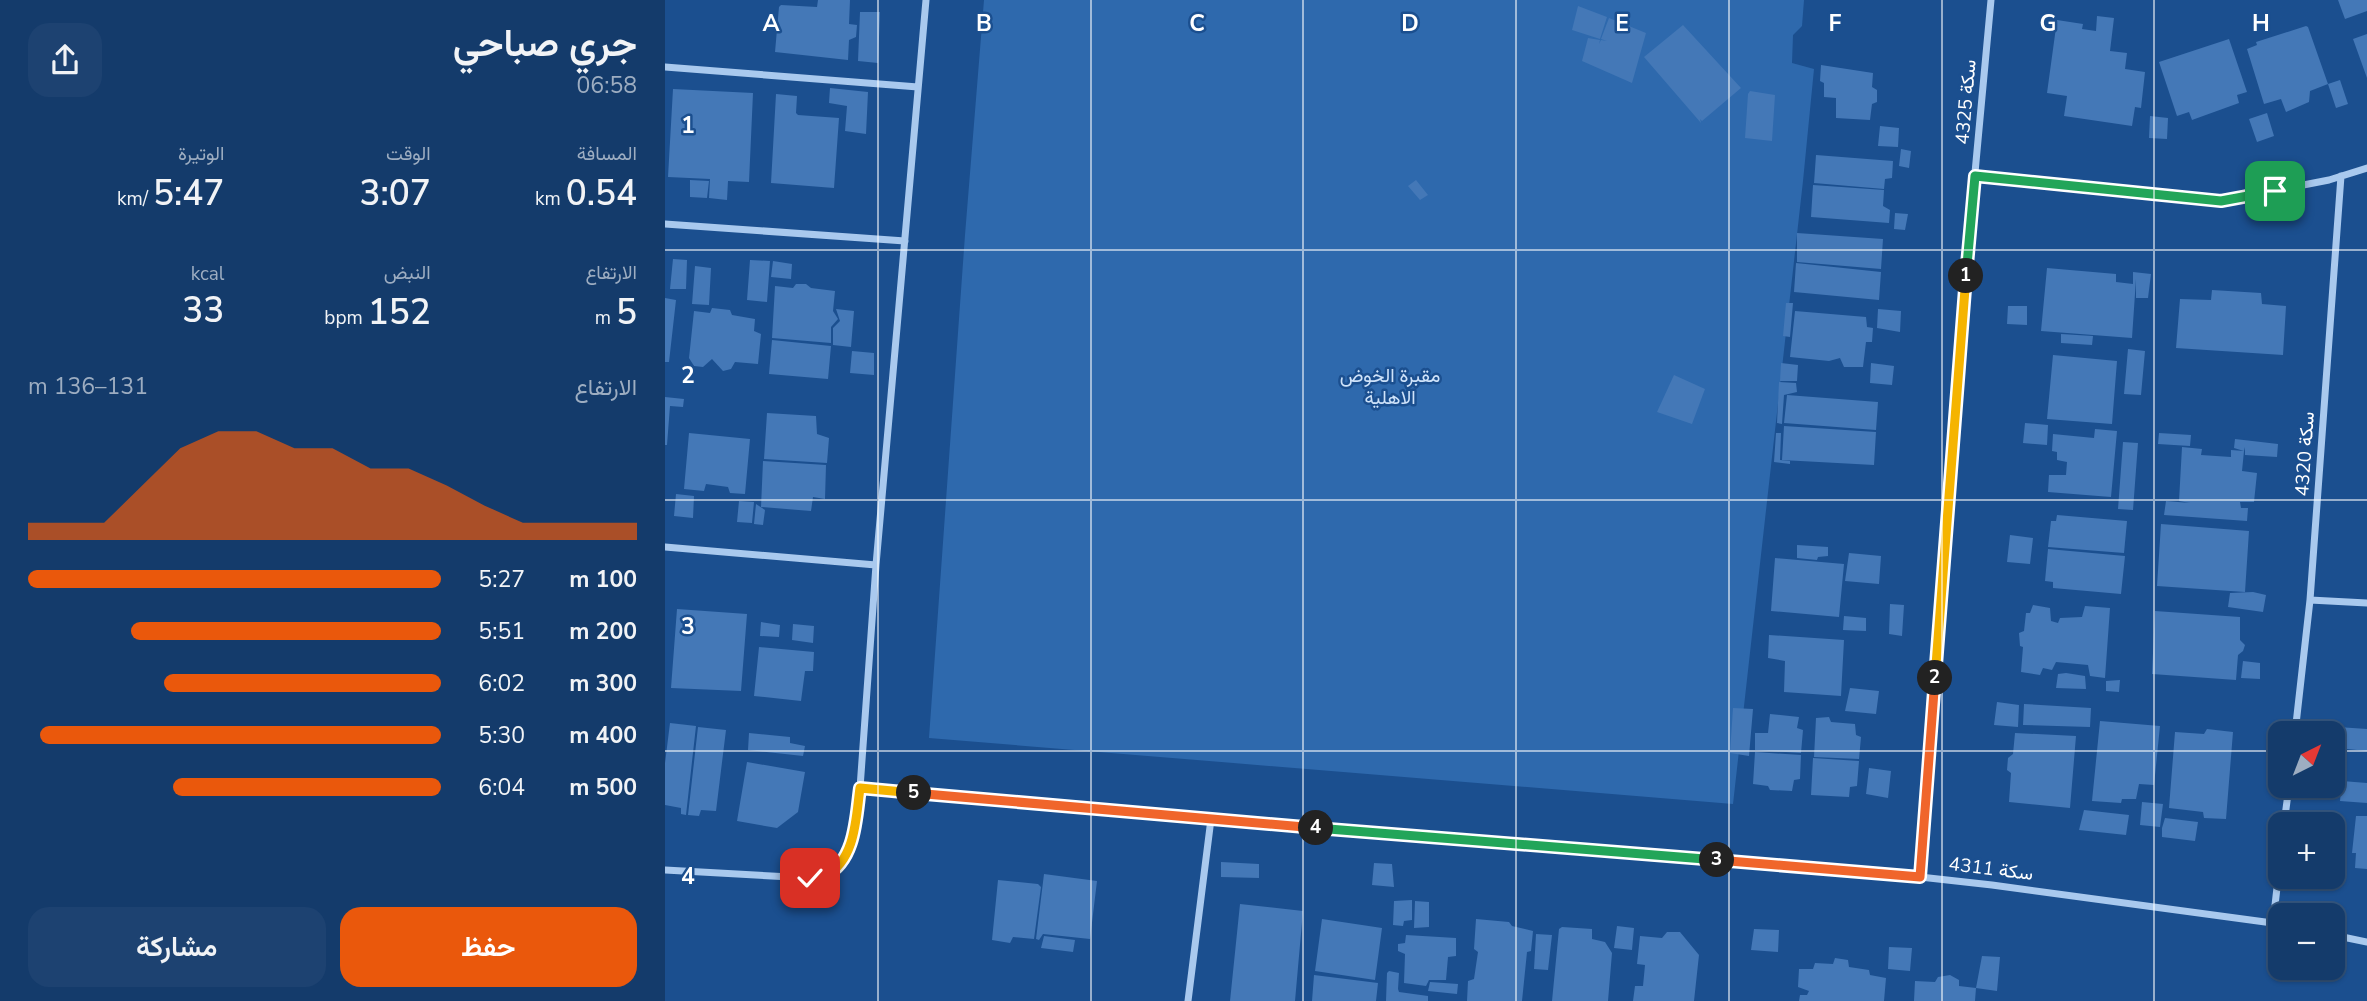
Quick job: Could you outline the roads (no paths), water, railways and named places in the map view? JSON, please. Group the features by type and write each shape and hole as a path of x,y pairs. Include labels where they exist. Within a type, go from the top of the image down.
{"street":[{"path":"665,870 810,878 826,875 841,862 852,842 860,788 876,565 926,0"},
{"name":"سكة 4325","path":"1920,877 1991,0"},
{"path":"665,67 918,87"},
{"path":"1975,176 2221,201 2329,180 2367,168"},
{"name":"سكة 4320","path":"2296,721 2310,600 2341,176"},
{"path":"665,224 905,241"},
{"path":"665,547 876,565"},
{"path":"2310,600 2367,603"},
{"name":"سكة 4311","path":"860,788 1920,877 2268,922"},
{"path":"1188,1001 1211,819"},
{"path":"2345,937 2367,942"}],"park label":[{"name":"مقبرة الخوض الاهلية","path":"1390,387"}]}
